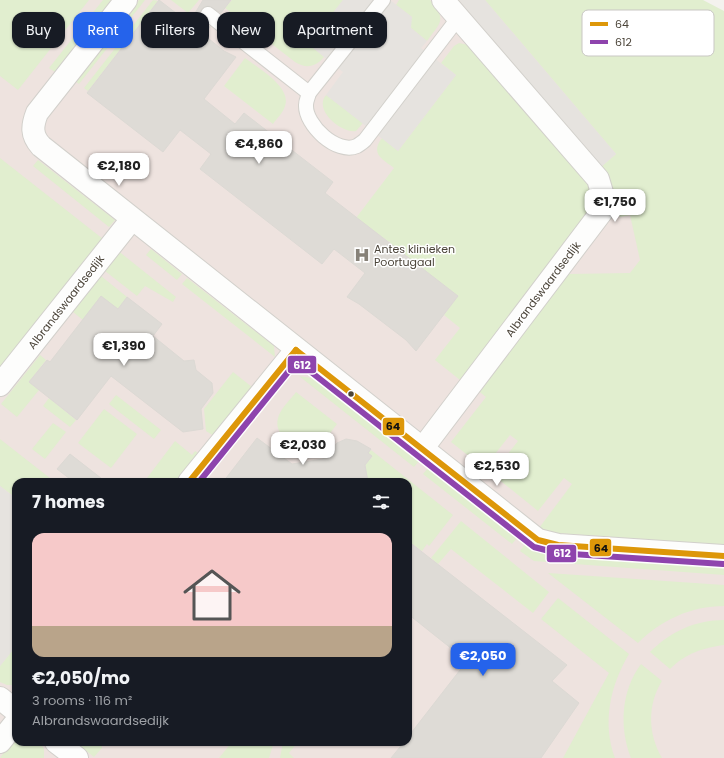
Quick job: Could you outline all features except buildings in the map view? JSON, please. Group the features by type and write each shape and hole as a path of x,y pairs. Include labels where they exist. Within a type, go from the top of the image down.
{"street":[{"path":"126,0 37,112 32,129 34,137 41,146 530,535 544,542 558,545 724,556"},
{"name":"Albrandswaardsedijk","path":"422,449 606,206 598,179 444,0"},
{"name":"Albrandswaardsedijk","path":"0,386 132,219"},
{"path":"193,478 296,350"},
{"path":"0,698 12,708"},
{"path":"0,742 12,727"}],"lane":[{"path":"382,0 309,93 306,105 308,116 314,128 335,143 347,147 357,146 365,140 459,17"},
{"path":"209,15 309,93"}],"shaded area":[{"name":"Antes klinieken Poortugaal","path":"0,0 642,0 672,10 582,10 582,56 714,56 714,24 724,27 724,758 0,758"},
{"path":"343,0 390,0 412,17 411,28 427,41 421,48 456,75 398,151 326,95 343,72 313,48 387,48 387,12 333,12"},
{"path":"459,0 485,0 616,154 601,167"},
{"path":"0,486 12,496 12,651 0,666"}],"green space":[{"path":"0,0 89,0 80,12 73,12 73,20 65,30 65,12 12,12 12,48 51,48 18,90 0,76"},
{"path":"103,0 111,0 102,12 93,12"},
{"path":"139,0 145,0 133,15 133,12 130,12"},
{"path":"153,0 158,1 149,12 144,12"},
{"path":"171,0 199,0 189,12 187,12"},
{"path":"232,0 343,0 334,12 283,12 283,48 314,48 324,57 318,63 311,66 303,66 295,62 275,47 275,12 230,12 225,8"},
{"path":"399,0 430,0 439,12 439,25 427,41 411,28 347,111 363,123 356,131 344,129 331,120 326,114 323,107 323,101 326,95 342,107 412,17 396,5"},
{"path":"485,0 703,0 724,11 724,545 557,533 539,528 572,484 564,478 538,511 492,474 518,441 510,435 484,468 451,442 486,397 476,389 568,274 630,273 640,260 630,215 621,217 617,215 607,175 601,167 616,154"},
{"path":"141,15 141,23 133,33 133,26"},
{"path":"73,38 74,48 55,72 49,68"},
{"path":"459,43 468,45 593,190 596,208 460,380 435,360 460,328 444,315 459,294 457,296 390,243 390,241 389,242 356,218 394,168 385,162 377,152 377,148 382,138 398,151 456,75 441,63 454,46"},
{"path":"101,48 107,48 79,84 75,81"},
{"path":"115,48 121,48 88,91 84,88"},
{"path":"245,58 279,85 284,92 286,99 284,109 273,124 224,86"},
{"path":"0,158 103,239 0,369"},
{"path":"38,160 115,220 109,227 33,166"},
{"path":"151,249 182,274 177,280 146,255"},
{"path":"117,250 176,297 173,302 145,286 137,296 105,271 113,261 112,256"},
{"path":"101,276 127,297 118,309 83,320 73,312"},
{"path":"187,278 274,346 275,357 182,284"},
{"path":"40,355 46,360 29,382 39,390 17,417 1,404"},
{"path":"233,372 252,387 214,436 206,431 204,409"},
{"path":"299,376 312,378 320,382 419,461 414,467"},
{"path":"296,392 337,424 318,449 309,442 296,442 285,438 278,428 277,422 279,415"},
{"path":"116,395 161,430 154,439 109,404"},
{"path":"49,398 76,420 70,427 43,406"},
{"path":"104,409 137,434 111,468 78,443"},
{"path":"53,423 66,432 45,459 32,449"},
{"path":"0,439 50,478 12,478 12,495 0,486"},
{"path":"175,441 192,455 195,451 200,454 181,478 147,478"},
{"path":"371,450 406,478 367,478 365,465 372,457 368,453"},
{"path":"428,468 517,538 512,544 423,474"},
{"path":"412,482 453,515 429,546 427,544 422,551 412,544"},
{"path":"461,521 549,592 533,613 451,549 438,564 431,558"},
{"path":"525,544 548,554 724,566 724,575 534,561 520,551"},
{"path":"548,573 724,585 724,606 700,609 677,616 656,628 638,643"},
{"path":"558,598 629,654 617,679 610,705 609,731 615,758 563,758 609,673 541,619"},
{"path":"724,620 724,645 695,652 676,663 670,669 650,652 666,639 684,628 703,622"},
{"path":"12,651 12,685 7,685 0,682 0,666"},
{"path":"641,664 662,681 654,700 651,720 654,739 662,758 631,758 627,746 624,722 626,697 634,675"},
{"path":"12,742 12,746 42,746 44,749 44,758 0,758"},
{"path":"80,746 102,746 102,748 94,757"},
{"path":"229,746 273,746 269,758 219,758"},
{"path":"282,746 295,746 289,753 294,758 280,758"}],"transit line":[{"name":"64","path":"296,350 538,540 558,545 724,556"},
{"name":"64","path":"192,478 296,350"},
{"name":"612","path":"202,478 297,361 534,547 557,553 723,564"}],"place":[{"name":"Antes klinieken Poortugaal","path":"362,255"}]}
